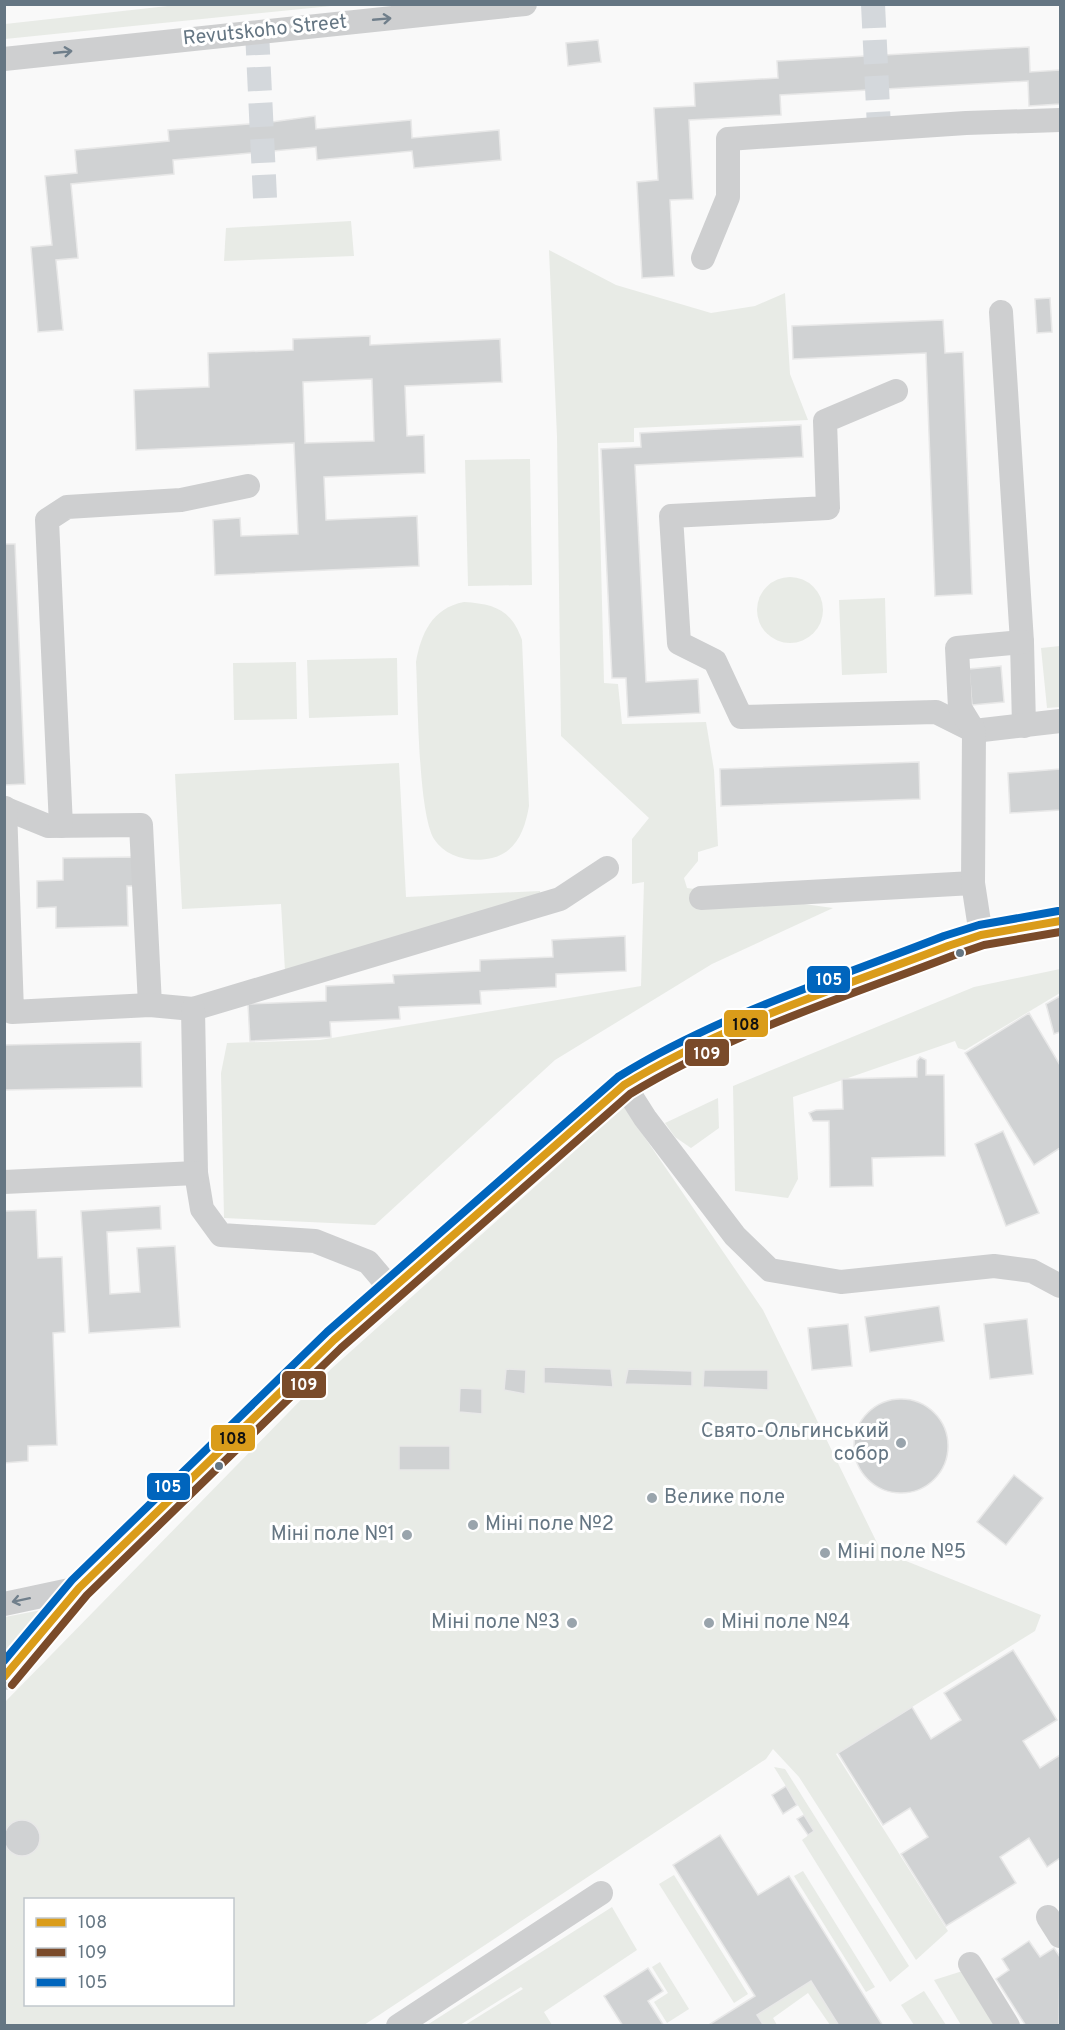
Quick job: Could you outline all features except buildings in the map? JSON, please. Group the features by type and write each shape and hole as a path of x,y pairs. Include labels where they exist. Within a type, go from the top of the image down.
{"street":[{"name":"Revutskoho Street","path":"4,59 525,4"},
{"path":"703,258 728,197 728,139 966,123 1060,120"},
{"path":"1001,312 1022,642 1024,726"},
{"path":"896,391 825,421 828,508 671,516 679,644 715,661 741,717 936,712 974,731 1060,721"},
{"path":"61,826 48,520 67,507 181,500 248,486"},
{"path":"981,935 973,884 974,731 960,708 957,648 1022,642"},
{"path":"150,1005 141,825 48,826 5,808 8,1012 150,1005 194,1009 560,899 607,868"},
{"path":"701,898 973,884"},
{"path":"4,1678 79,1588 390,1288 624,1085 672,1056 736,1028 981,935 1060,921"},
{"path":"194,1009 196,1173 202,1209 221,1235 315,1241 368,1262 390,1288"},
{"path":"624,1085 645,1118 735,1236 770,1270 841,1282 994,1266 1032,1271 1060,1286"},
{"path":"4,1182 196,1173"},
{"path":"4,1604 79,1588"},
{"path":"398,2025 602,1893"},
{"path":"970,1964 1008,2025"}],"shaded area":[{"path":"186,4 341,5 5,39 5,24"},
{"path":"351,221 354,256 224,261 226,228"},
{"path":"549,250 616,285 711,313 755,306 785,293 790,374 808,420 634,428 634,442 598,443 604,683 618,684 622,724 706,722 714,770 718,846 698,852 698,861 684,878 687,888 833,908 712,964 555,1060 375,1225 224,1218 221,1073 227,1043 320,1040 641,986 644,882 632,884 632,839 649,818 561,736 557,437"},
{"path":"530,459 532,585 468,586 465,460"},
{"path":"784,577 796,577 808,582 818,592 823,610 821,623 808,638 796,643 784,643 772,638 762,628 757,616 757,604 762,592 772,582"},
{"path":"885,598 887,673 842,675 839,600"},
{"path":"464,602 484,604 500,610 513,621 522,640 529,806 522,831 514,845 501,855 476,860 452,855 434,839 425,805 418,727 416,662 421,642 436,616 453,605"},
{"path":"1060,646 1060,707 1047,708 1041,648"},
{"path":"397,658 398,715 309,718 307,660"},
{"path":"296,662 297,719 234,720 233,663"},
{"path":"399,763 406,897 540,891 540,903 285,971 281,904 182,909 175,774"},
{"path":"1060,969 1060,993 965,1050 958,1048 955,1041 793,1097 798,1179 788,1198 735,1191 733,1086 974,987"},
{"path":"718,1098 719,1128 691,1148 675,1137 665,1123"},
{"path":"624,1107 763,1310 881,1551 1041,1615 1035,1631 836,1754 948,1931 916,1960 799,1777 773,1749 766,1759 364,2025 5,2025 4,1703 331,1369"},
{"path":"47,1609 5,1657 5,1617"},
{"path":"774,1767 785,1769 909,1966 890,1982 802,1840 814,1831"},
{"path":"803,1871 875,1987 866,1992 794,1876"},
{"path":"674,1875 748,1994 734,2003 659,1884"},
{"path":"612,1907 637,1950 544,2012 552,2025 465,2025 523,1989 521,1987 460,2025 427,2025"},
{"path":"660,1962 689,2009 667,2023 654,2002 668,1993 652,1967"},
{"path":"969,1969 1003,2025 961,2025 934,1980"},
{"path":"811,1981 839,2025 830,2025 808,1993 773,2018 777,2025 764,2025 757,2015"},
{"path":"924,1991 946,2025 914,2025 901,2005"}],"tunnel":[{"path":"873,4 879,128"},
{"path":"257,31 265,198"}],"transit line":[{"name":"105","path":"4,1661 72,1580 327,1332 618,1077 656,1055 736,1016 819,983 979,925 1058,911"},
{"name":"108","path":"4,1677 79,1588 334,1340 624,1085 702,1043 824,992 981,935 1060,921"},
{"name":"109","path":"12,1685 87,1595 341,1348 630,1094 707,1053 829,1002 984,945 1060,932"}],"place":[{"name":"Свято-Ольгинський собор","path":"901,1443"},
{"name":"Велике поле","path":"652,1498"},
{"name":"Міні поле №2","path":"473,1525"},
{"name":"Міні поле №1","path":"407,1535"},
{"name":"Міні поле №5","path":"825,1553"},
{"name":"Міні поле №3","path":"572,1623"},
{"name":"Міні поле №4","path":"709,1623"}]}
